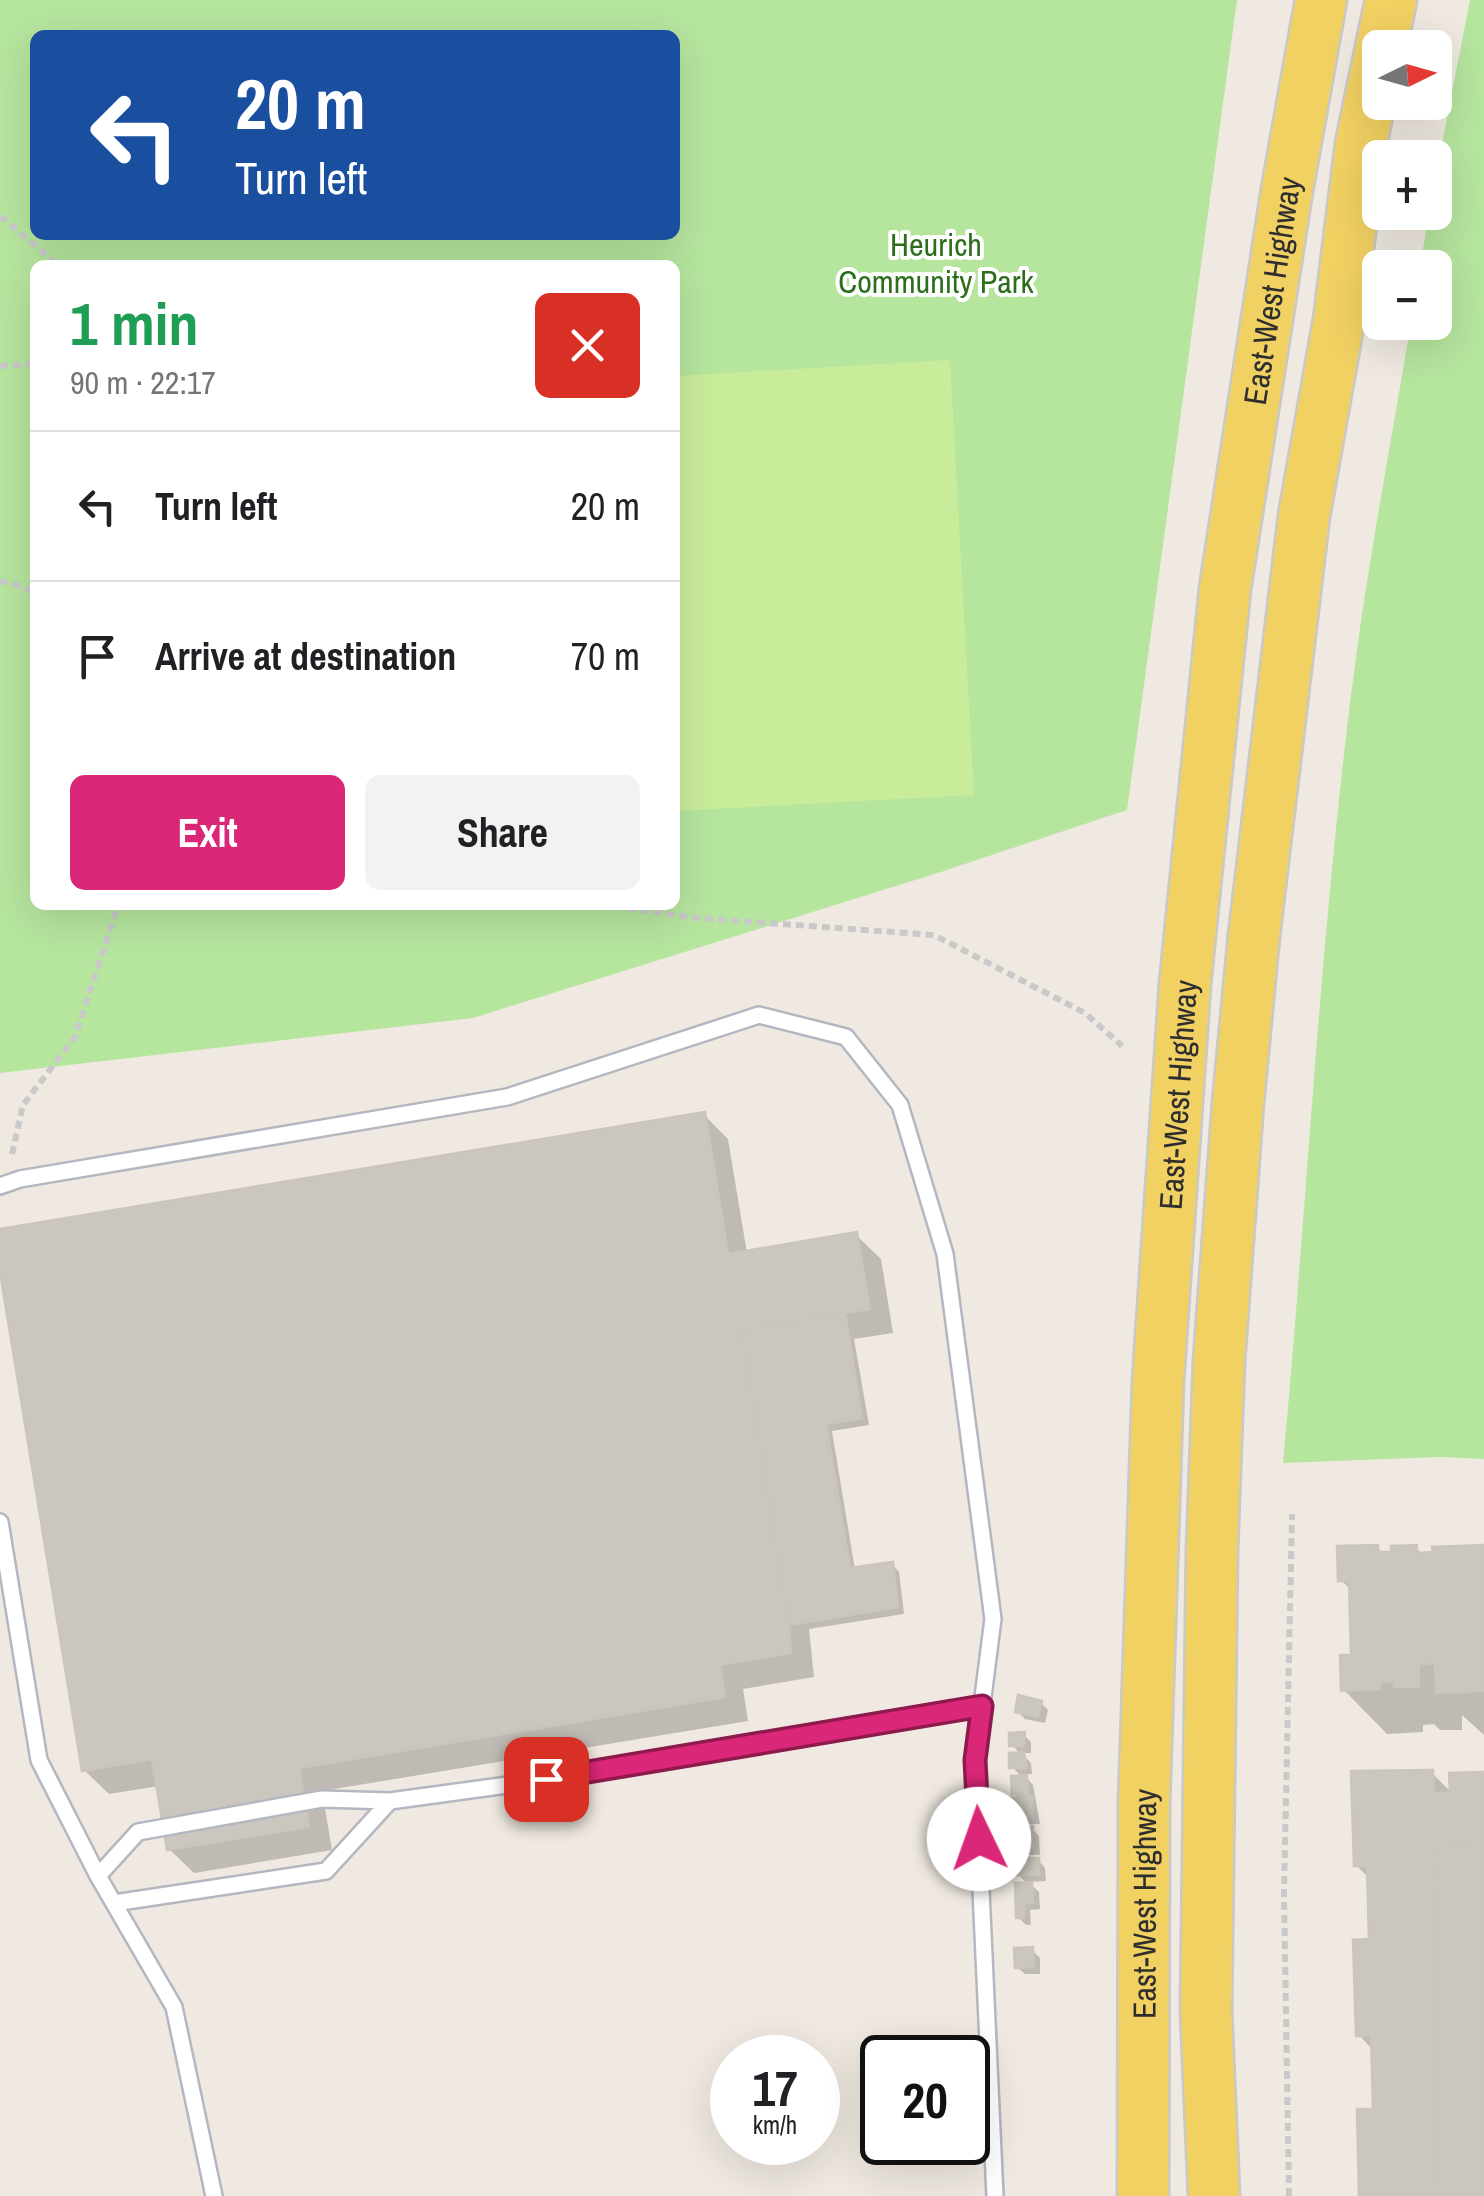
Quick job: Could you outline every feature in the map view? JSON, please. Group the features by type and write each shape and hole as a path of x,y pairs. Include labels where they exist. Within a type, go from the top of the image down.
{"main road":[{"name":"East-West Highway","path":"1142,2196 1144,1804 1158,1380 1185,984 1225,589 1321,0"},
{"name":"East-West Highway","path":"1384,30 1391,0"},
{"name":"East-West Highway","path":"1214,2196 1206,2011 1212,1549 1219,1361 1254,936 1304,516 1340,320 1366,120"}],"lane":[{"path":"2,1185 507,1097 758,1015 846,1038 900,1106 944,1254 993,1619 975,1760 995,2196"},
{"path":"0,1522 40,1760 98,1876 174,2007 214,2196"},
{"path":"98,1876 138,1832 322,1799 390,1800 514,1784 982,1706"},
{"path":"114,1903 326,1871 390,1800"}],"path":[{"path":"0,216 52,260"},
{"path":"0,366 30,364"},
{"path":"0,581 30,591"},
{"path":"2,1185 23,1105 75,1037 116,910"},
{"path":"639,910 934,935 1084,1013 1122,1046"},
{"path":"1289,2196 1284,1893 1292,1514"}],"green space":[{"name":"Heurich Community Park","path":"0,0 1237,0 1127,810 473,1018 0,1073"},
{"path":"1470,0 1484,0 1484,1459 1283,1463 1325,941 1366,590 1408,340 1452,340 1452,250 1423,250 1426,230 1452,230 1452,140 1443,140 1447,120 1452,120 1452,92"},
{"path":"950,360 974,795 680,811 680,376"}],"building":[{"path":"705,1112 728,1254 857,1232 870,1309 741,1330 791,1653 720,1665 725,1697 299,1768 309,1827 167,1850 152,1759 82,1771 0,1272 0,1229"},
{"path":"845,1313 862,1418 826,1424 850,1568 893,1562 898,1607 789,1625 741,1330"},
{"path":"1378,1545 1378,1552 1391,1552 1391,1546 1417,1545 1417,1553 1433,1552 1432,1547 1484,1545 1484,1691 1436,1693 1435,1663 1419,1664 1419,1687 1394,1687 1393,1681 1380,1682 1380,1689 1341,1691 1340,1655 1351,1655 1349,1581 1338,1581 1337,1546"},
{"path":"1378,1545 1378,1552 1391,1552 1391,1546 1417,1545 1417,1553 1433,1552 1432,1547 1484,1545 1484,1691 1436,1693 1435,1663 1419,1664 1419,1687 1394,1687 1393,1681 1380,1682 1380,1689 1341,1691 1340,1655 1351,1655 1349,1581 1338,1581 1337,1546"},
{"path":"1018,1695 1042,1701 1038,1717 1015,1712"},
{"path":"1025,1732 1024,1746 1009,1746 1009,1733"},
{"path":"1024,1752 1026,1768 1009,1768 1009,1753"},
{"path":"1433,1770 1434,1793 1450,1793 1449,1773 1484,1772 1484,1847 1432,1848 1440,2196 1359,2196 1357,2109 1373,2109 1371,2036 1356,2036 1353,1940 1369,1939 1367,1866 1354,1866 1351,1771"},
{"path":"1433,1770 1434,1793 1450,1793 1449,1773 1484,1772 1484,2196 1359,2196 1357,2109 1373,2109 1371,2036 1356,2036 1353,1940 1369,1939 1367,1866 1354,1866 1351,1771"},
{"path":"1027,1775 1028,1794 1012,1794 1011,1776"},
{"path":"1032,1796 1033,1817 1010,1818 1009,1798"},
{"path":"1033,1826 1033,1848 1014,1849 1014,1827"},
{"path":"1014,1858 1039,1858 1039,1875 1015,1875"},
{"path":"1032,1882 1033,1903 1024,1903 1024,1918 1016,1918 1015,1883"},
{"path":"1033,1947 1034,1967 1015,1968 1014,1948"}],"route":[{"path":"546,1779 982,1706 975,1760 979,1839"}]}
